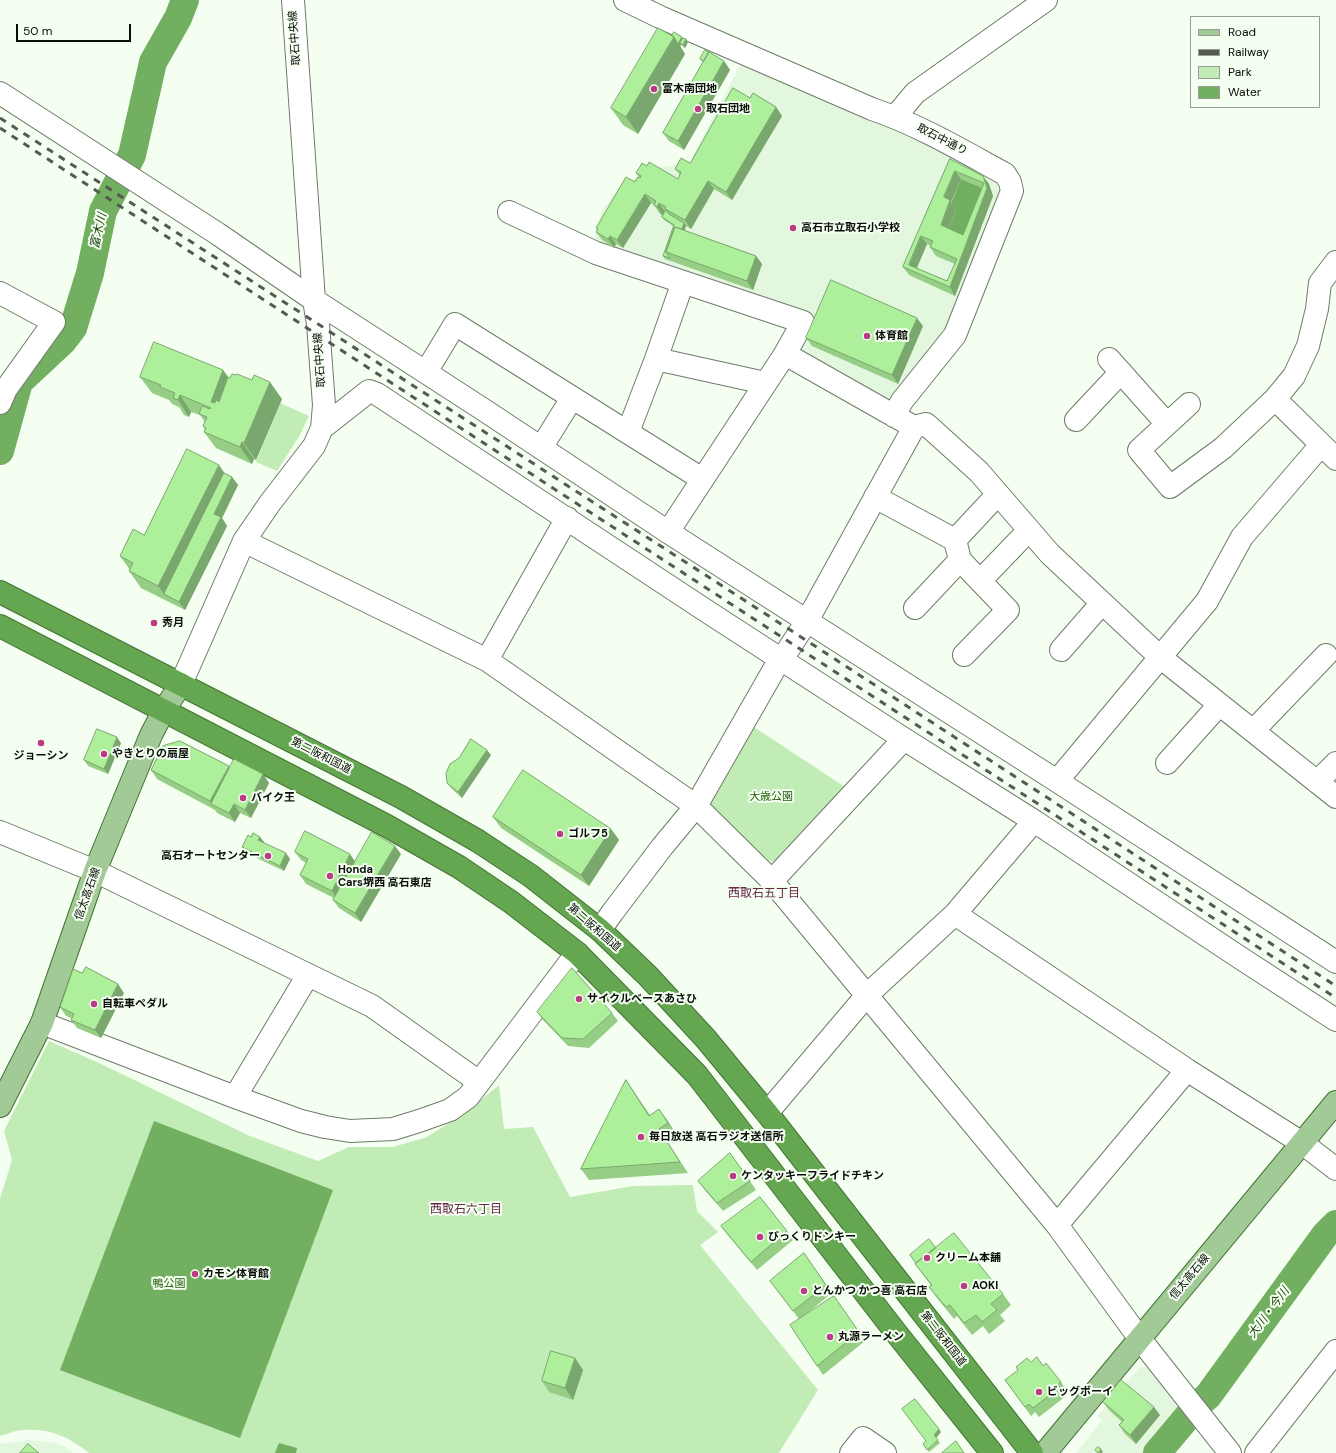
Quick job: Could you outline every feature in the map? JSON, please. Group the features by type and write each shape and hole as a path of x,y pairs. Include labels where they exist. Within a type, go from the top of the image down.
{"highway":[{"name":"第二阪和国道","path":"0,592 401,797 478,841 531,876 600,930 648,976 706,1039 767,1113 1032,1453"},
{"path":"0,626 387,826 459,867 511,902 577,953 697,1075 902,1340 992,1453"}],"main road":[{"name":"信太高石線","path":"0,1106 42,1023 95,871 151,735 164,710 181,684"},
{"name":"信太高石線","path":"1045,1453 1336,1102"}],"street":[{"name":"取石中央線","path":"181,684 244,541 270,503 314,446 322,428 324,405 318,324 314,300 293,0"},
{"name":"取石中通り","path":"624,0 660,18 872,110 895,117 931,133 1005,174 1010,182 1012,191 955,335 902,401 894,416"},
{"path":"895,117 915,94 1046,0"},
{"path":"0,93 218,234 314,300 668,532 1336,962"},
{"path":"509,212 596,253 803,322 784,354 668,532"},
{"path":"1189,404 1139,450 1170,487 1223,448 1275,399 1294,376 1308,346 1317,309 1320,284 1336,262"},
{"path":"628,432 656,360 683,282"},
{"path":"0,293 54,322 6,389 0,403"},
{"path":"426,372 455,324 702,479"},
{"path":"784,354 914,427 926,424 979,472 1050,554 1160,657 1336,797"},
{"path":"656,360 765,383"},
{"path":"1076,420 1115,365 1167,424"},
{"path":"322,428 369,391 377,394 904,739 1034,821 1226,949 1336,1020"},
{"path":"541,448 572,398"},
{"path":"1057,781 1207,601 1242,537 1328,452 1275,399"},
{"path":"600,930 653,859 696,806 776,666 807,621 914,427"},
{"path":"915,608 998,494"},
{"path":"875,497 958,550 980,581 1008,610 964,655"},
{"path":"487,660 567,518"},
{"path":"980,581 1029,530"},
{"path":"244,541 487,660 696,806 772,881 1057,1225 1140,1339 1230,1453"},
{"path":"1061,650 1102,603"},
{"path":"1253,731 1326,654"},
{"path":"1167,763 1219,704"},
{"path":"772,881 904,739"},
{"path":"1317,782 1336,763"},
{"path":"767,1113 867,995 955,914 1034,821"},
{"path":"0,832 95,871 372,1006 479,1082"},
{"path":"955,914 1187,1070 1302,1143 1336,1169"},
{"path":"42,1023 235,1098 301,1121 350,1131 393,1129 450,1110 468,1097 577,953"},
{"path":"235,1098 308,974"},
{"path":"1057,1225 1187,1070"},
{"path":"1256,1453 1335,1355"},
{"path":"851,1453 863,1438 885,1453"}],"shaded area":[{"name":"高石市立取石小学校","path":"741,63 902,133 995,180 1000,195 955,318 893,397 885,398 801,352 800,344 808,326 593,244 602,211 614,194 641,173 657,167 689,164"},
{"path":"1140,1367 1148,1368 1182,1410 1143,1453 1076,1453 1102,1420 1097,1416"},
{"path":"29,1440 52,1442 64,1446 73,1453 0,1453 0,1444"}],"green space":[{"path":"280,403 309,416 300,435 277,471 256,462"},
{"name":"大歳公園","path":"754,727 848,789 779,862 769,861 709,808 709,798"},
{"name":"鴨公園","path":"49,1041 99,1063 250,1136 318,1161 349,1147 392,1147 425,1138 464,1114 499,1085 504,1129 533,1127 570,1197 633,1186 693,1185 697,1211 718,1232 700,1245 818,1390 779,1453 89,1453 66,1438 42,1430 21,1430 0,1436 0,1199 12,1160 4,1131"}],"water":[{"path":"961,179 990,191 969,244 947,234 956,209 950,206"},
{"name":"カモン体育館","path":"154,1121 333,1190 240,1438 60,1370"},
{"path":"279,1443 297,1448 296,1453 275,1453"}],"building":[{"path":"658,28 674,37 626,117 611,108"},
{"path":"674,32 682,37 678,44 672,36"},
{"path":"683,38 686,39 683,45 680,43"},
{"path":"705,50 709,52 704,61 700,59"},
{"path":"709,52 724,61 678,141 663,133"},
{"path":"733,88 750,98 753,93 776,107 726,192 708,181 685,220 665,209 666,207 659,203 657,207 654,205 656,201 645,194 617,240 610,236 608,239 596,232 598,229 596,228 626,177 635,182 638,177 640,178 641,176 636,173 642,163 647,166 649,162 678,179 681,172 675,169 681,158 690,163"},
{"path":"950,159 983,176 987,188 950,287 903,267","holes":["955,171 984,183 963,235 941,225 950,200 944,197","921,236 933,241 930,247 957,259 947,281 909,265"]},
{"path":"666,210 669,214 684,223 682,229 675,227 666,252 670,258 663,256 674,225 662,217"},
{"path":"675,227 756,256 747,281 666,252"},
{"name":"体育館","path":"831,280 917,318 892,375 806,338"},
{"path":"154,342 223,370 211,402 215,403 216,400 219,402 228,377 230,378 232,374 237,374 252,380 254,375 270,382 244,443 242,442 240,447 204,432 206,428 203,426 207,417 199,414 202,406 211,408 180,395 178,400 173,398 175,393 160,387 161,385 140,377"},
{"path":"187,449 219,465 158,586 129,571 133,563 120,556 133,529 144,535"},
{"path":"224,473 232,477 214,514 221,517 179,602 164,594"},
{"name":"やきとりの扇屋","path":"97,729 117,737 104,769 84,760"},
{"path":"471,739 487,750 458,792 447,783 446,773 450,764 459,758"},
{"path":"180,741 229,766 210,801 151,770 163,746"},
{"name":"バイク王","path":"234,759 263,774 245,810 234,804 229,813 211,804"},
{"name":"ゴルフ5","path":"523,770 611,829 581,875 493,817"},
{"name":"Honda Cars堺西 高石東店","path":"305,831 350,854 332,891 300,875 308,859 295,852"},
{"path":"372,832 395,846 355,913 333,900"},
{"name":"高石オートセンター","path":"253,833 260,837 258,840 286,853 280,866 242,847 248,835 251,837"},
{"name":"自転車ペダル","path":"86,967 118,984 95,1030 71,1020 74,1014 60,1007 73,969 82,973"},
{"name":"サイクルベースあさひ","path":"572,968 612,1013 583,1039 562,1038 537,1012"},
{"name":"毎日放送 高石ラジオ送信所","path":"626,1080 649,1116 659,1109 668,1123 659,1129 680,1162 581,1169"},
{"name":"ケンタッキーフライドチキン","path":"730,1153 750,1181 717,1203 698,1181"},
{"name":"びっくりドンキー","path":"760,1197 787,1231 751,1262 721,1226"},
{"name":"AOKI","path":"954,1233 1003,1294 991,1304 997,1310 982,1322 976,1315 964,1323 950,1305 946,1307 929,1287 932,1285 915,1264"},
{"path":"929,1239 936,1248 916,1263 910,1255"},
{"name":"とんかつ かつ喜 高石店","path":"804,1253 826,1285 793,1311 770,1281"},
{"name":"丸源ラーメン","path":"834,1296 859,1332 817,1366 790,1325"},
{"path":"551,1351 575,1358 565,1388 542,1381"},
{"name":"ビッグボーイ","path":"1037,1357 1043,1366 1046,1363 1061,1382 1057,1385 1060,1387 1033,1408 1029,1404 1025,1407 1005,1380 1018,1370 1016,1367 1027,1358 1031,1362"},
{"path":"1121,1380 1154,1407 1130,1435 1119,1425 1124,1420 1103,1402"},
{"path":"915,1399 939,1429 934,1435 938,1440 927,1450 923,1444 926,1441 902,1409"},
{"path":"956,1441 964,1453 942,1453"},
{"path":"28,1444 39,1453 20,1453"},
{"path":"1098,1447 1101,1449 1098,1453 1095,1450"}],"waterway":[{"name":"富木川","path":"0,451 19,382 63,341 73,328 90,273 103,211 132,155 153,62 178,18 185,0"},
{"name":"大川・今川","path":"1202,1401 1208,1396 1325,1235 1336,1224"},
{"name":"大川・今川","path":"1157,1453 1189,1415"}],"railway":[{"path":"0,118 798,635 1336,986"},
{"path":"0,128 1336,998"}],"place":[{"name":"富木南団地","path":"654,89"},
{"name":"取石団地","path":"698,109"},
{"name":"高石市立取石小学校","path":"793,228"},
{"name":"体育館","path":"867,336"},
{"name":"秀月","path":"154,623"},
{"name":"ジョーシン","path":"41,743"},
{"name":"やきとりの扇屋","path":"104,754"},
{"name":"バイク王","path":"243,798"},
{"name":"ゴルフ5","path":"560,834"},
{"name":"高石オートセンター","path":"268,856"},
{"name":"Honda Cars堺西 高石東店","path":"330,876"},
{"name":"サイクルベースあさひ","path":"579,999"},
{"name":"自転車ペダル","path":"94,1004"},
{"name":"毎日放送 高石ラジオ送信所","path":"641,1137"},
{"name":"ケンタッキーフライドチキン","path":"733,1176"},
{"name":"びっくりドンキー","path":"760,1237"},
{"name":"クリーム本舗","path":"927,1258"},
{"name":"カモン体育館","path":"195,1274"},
{"name":"AOKI","path":"964,1286"},
{"name":"とんかつ かつ喜 高石店","path":"804,1291"},
{"name":"丸源ラーメン","path":"830,1337"},
{"name":"ビッグボーイ","path":"1039,1392"}],"district":[{"name":"西取石五丁目","path":"764,894"},
{"name":"西取石六丁目","path":"466,1210"}]}
